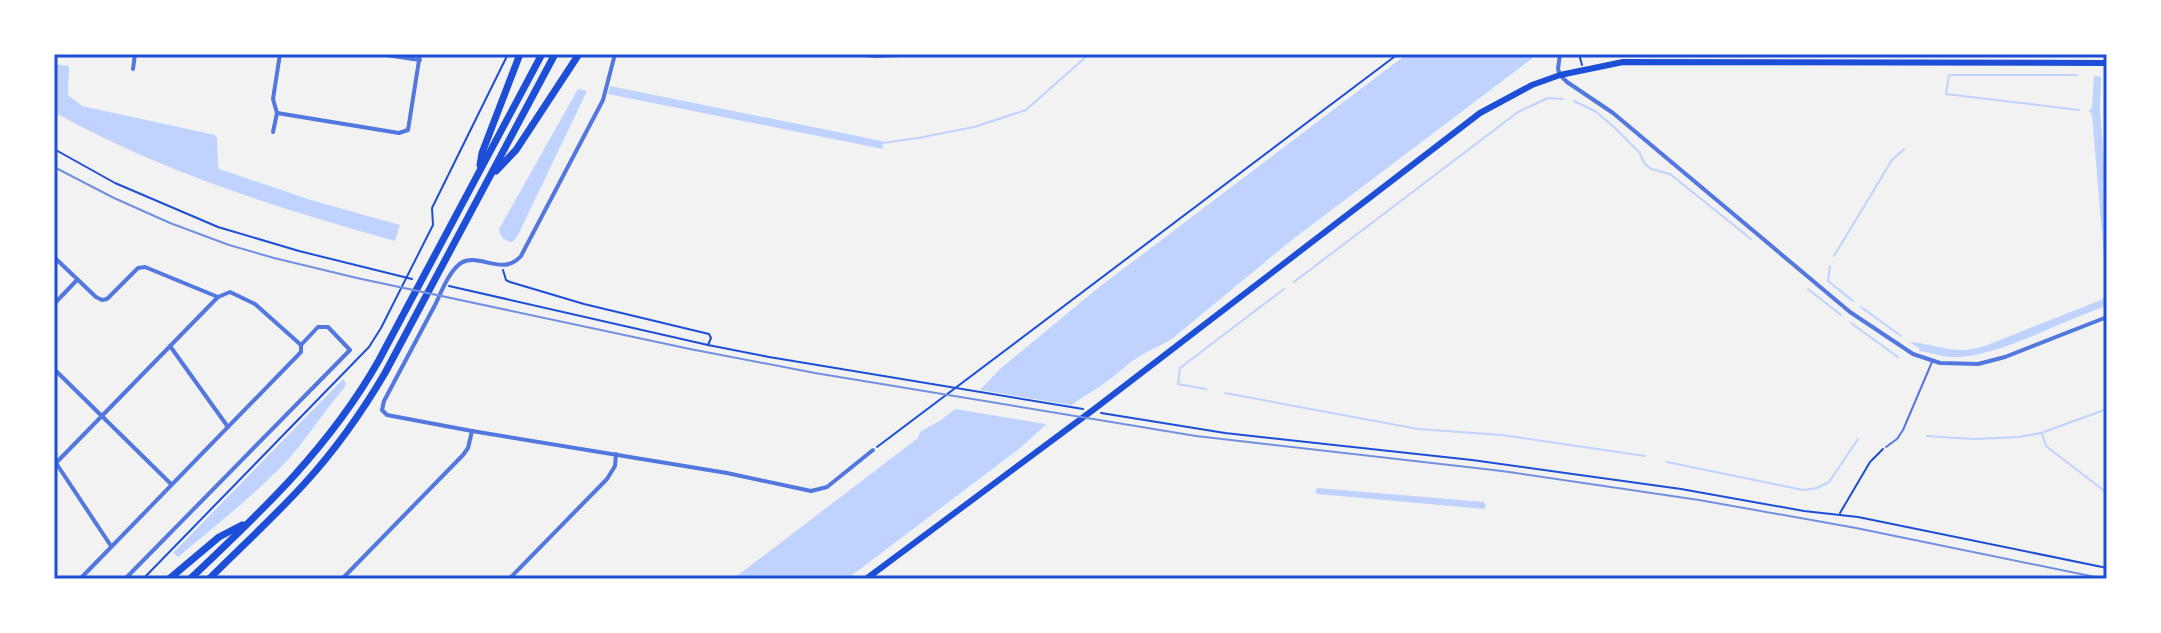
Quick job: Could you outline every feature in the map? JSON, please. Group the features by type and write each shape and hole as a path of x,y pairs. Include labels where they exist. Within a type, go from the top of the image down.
{"highway":[{"path":"480,171 482,153 520,54"},
{"path":"190,579 308,462 360,391 542,54"},
{"path":"209,579 296,493 348,430 385,373 555,54"},
{"path":"489,178 516,150 579,54"},
{"path":"169,579 219,537 251,520"}],"main road":[{"path":"866,579 1097,407 1480,113 1532,85 1560,75 1623,62 2107,63"}],"street":[{"path":"133,69 135,54"},
{"path":"273,132 277,113 273,99 280,54"},
{"path":"277,113 399,133 408,130 420,57 379,54"},
{"path":"615,54 603,100 521,256 512,264 468,260 458,265 384,401 382,410 387,415 727,473 811,491 827,487 873,450"},
{"path":"851,54 926,54"},
{"path":"1560,54 1560,75 1567,82 1613,113 1850,312 1913,354 1932,362 1968,365 1988,362 2107,317"},
{"path":"54,257 102,300 107,299 138,268 145,267 218,297"},
{"path":"54,304 77,280"},
{"path":"111,546 55,463 218,297 230,292 250,301 301,345"},
{"path":"80,579 301,352 301,345 318,327 328,327 350,350 125,579"},
{"path":"170,346 228,427"},
{"path":"54,369 171,484"},
{"path":"342,579 463,455 472,431"},
{"path":"509,579 607,479 615,466 616,454"}],"lane":[{"path":"1886,447 1903,430 1932,362"}],"path":[{"path":"143,579 369,347 433,225 432,208 508,54"},
{"path":"873,450 1398,54"},
{"path":"54,149 115,183 218,227 390,275"},
{"path":"502,265 506,280 510,282 611,312 704,332 711,338 708,345"},
{"path":"466,289 708,345 1087,410"},
{"path":"1102,413 1225,433 1681,489 1804,511 1840,514 2107,568"},
{"path":"1840,514 1870,462 1886,447"}],"water":[{"path":"1407,54 1538,54 1288,243 1173,338 1139,357 1069,407 1024,445 847,579 733,579 918,438 920,432 981,389 1000,369 1098,288"},
{"path":"54,64 69,66 68,95 82,106 215,135 219,169 314,201 400,225 395,241 221,187 136,153 54,112"},
{"path":"2094,76 2101,77 2100,109 2107,201 2107,306 1988,352 1950,357 1919,351 1910,342 1958,350 1985,346 2104,297 2104,258 2092,115 2089,111 2092,107"},
{"path":"610,86 882,141 883,149 608,94"},
{"path":"578,89 587,91 517,237 512,242 507,241 499,229"},
{"path":"343,379 345,387 280,468 178,557 173,553"},
{"path":"1317,488 1484,502 1486,506 1484,509 1318,494 1315,492"}],"pier":[{"path":"975,389 1076,406 1051,425 950,408"}],"waterway":[{"path":"882,143 974,127 1026,110 1089,54"},
{"path":"2077,75 1949,75 1946,94 2079,110"},
{"path":"1294,282 1518,112 1548,98 1563,99"},
{"path":"1574,101 1595,111 1614,127 1651,169 1670,174 1751,239"},
{"path":"1834,256 1892,160 1904,149"},
{"path":"1830,266 1828,281 1853,301"},
{"path":"1206,389 1178,384 1180,368 1284,289"},
{"path":"1808,289 1841,315"},
{"path":"1861,307 1901,336"},
{"path":"1851,323 1898,357"},
{"path":"1225,393 1418,429 1502,435 1645,456"},
{"path":"1927,436 1973,439 2019,437 2041,433 2107,409"},
{"path":"2042,434 2046,446 2107,493"},
{"path":"1667,462 1803,490 1829,482 1858,439"}],"railway":[{"path":"54,167 170,223 274,258 690,349 815,373 1196,436 1502,471 1699,500 1856,528 2105,579"}]}
